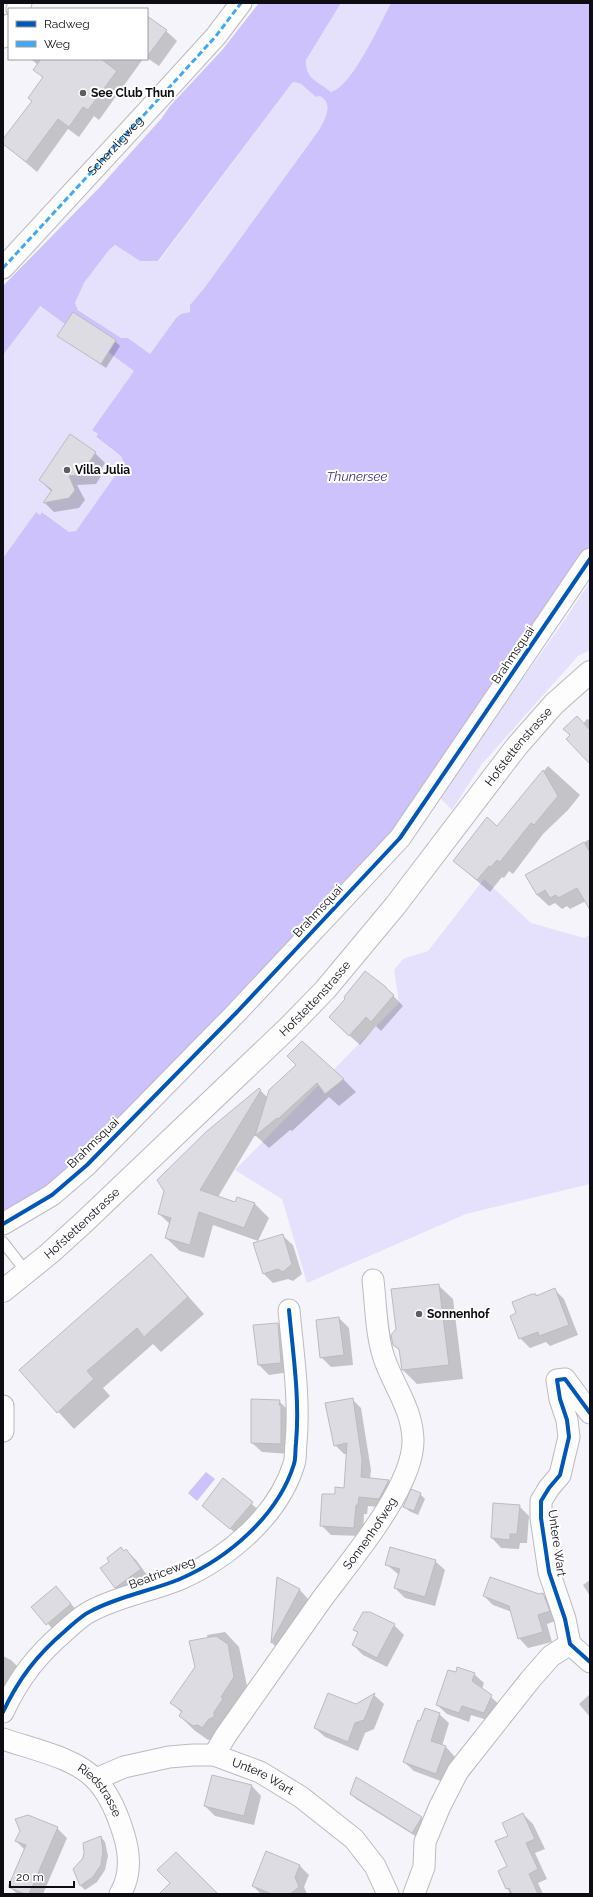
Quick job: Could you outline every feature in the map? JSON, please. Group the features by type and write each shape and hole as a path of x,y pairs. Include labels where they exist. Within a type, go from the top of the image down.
{"main road":[{"name":"Hofstettenstrasse","path":"3,1292 27,1273 88,1219 284,1032 325,990 391,911 517,746 550,708 590,672"}],"street":[{"name":"Scherzligweg","path":"3,268 216,36 241,3"},
{"path":"3,36 8,27"},
{"name":"Brahmsquai","path":"3,1224 52,1195 87,1165 237,1012 400,838 590,559"},
{"name":"Sonnenhofweg","path":"214,1755 226,1735 371,1532 402,1481 412,1456 413,1441 408,1408 384,1358 377,1320 373,1280"},
{"name":"Beatriceweg","path":"3,1712 14,1690 31,1664 77,1620 91,1611 179,1579 208,1565 255,1527 274,1503 286,1484 294,1463 297,1425 289,1310"},
{"name":"Untere Wart","path":"570,1644 565,1619 549,1572 541,1518 541,1501 548,1488 560,1475 568,1438 567,1420 560,1399 557,1380 565,1379 590,1413"},
{"path":"3,1406 3,1431"},
{"path":"414,1894 424,1867 425,1842 440,1806 458,1771 530,1680 551,1656 570,1644 590,1662"},
{"name":"Riedstrasse","path":"3,1739 69,1762 84,1770 96,1779 110,1799 118,1815 128,1848 129,1867 125,1886 120,1894"},
{"name":"Untere Wart","path":"96,1779 124,1767 169,1757 214,1755 260,1772 301,1797 354,1839 375,1866 388,1894"}],"lane":[{"path":"3,1242 27,1273"}],"shaded area":[{"path":"341,3 391,3 357,67 339,88 331,92 310,76 306,67 306,60"},
{"path":"294,82 301,84 316,97 320,96 324,99 327,103 327,112 324,121 205,287 190,305 190,312 181,314 176,318 150,354 128,338 121,339 78,309 75,303 84,283 114,245 140,261 159,261"},
{"path":"39,306 65,323 73,312 108,352 134,371 92,430 98,434 96,438 121,456 124,463 76,531 69,532 43,512 40,515 36,512 3,558 3,355"},
{"path":"590,582 590,650 578,656 481,765 452,810 438,796 557,631"},
{"path":"484,879 531,923 584,938 590,935 590,1184 466,1214 307,1283 282,1199 235,1170 399,1003 394,970 403,959 428,951"}],"water":[{"name":"Thunersee","path":"259,3 341,3 306,60 306,67 310,76 331,92 339,88 357,67 391,3 590,3 590,547 423,793 352,881 54,1185 3,1211 3,558 36,512 40,515 42,512 69,532 76,531 124,463 121,456 96,437 98,434 92,430 134,371 108,352 73,312 65,324 40,306 3,355 3,286 99,188 161,119 170,106 223,49","holes":["294,82 301,84 316,97 320,96 327,103 327,112 319,130 205,287 190,305 190,312 181,314 176,318 150,354 128,338 121,338 78,310 75,303 84,283 109,250 115,245 140,261 158,261 292,83"]},
{"path":"206,1472 215,1479 197,1501 188,1493"}],"building":[{"path":"148,17 167,30 148,56"},
{"path":"40,60 102,60 117,71 88,110 83,107 69,127 58,119 26,162 3,144 3,139 32,101 28,98 43,77 33,70"},
{"path":"73,312 116,340 101,364 57,336"},
{"name":"Villa Julia","path":"70,434 96,452 90,461 91,466 86,474 69,476 75,490 69,498 43,503 52,490 39,480"},
{"path":"577,716 590,730 590,764 566,739 570,735 563,729"},
{"path":"543,770 558,796 534,825 531,823 500,862 497,860 491,867 489,866 477,880 453,861 487,817 497,826"},
{"path":"584,842 590,852 590,910 577,888 558,898 556,895 550,898 545,890 537,895 525,875"},
{"path":"365,971 394,995 371,1022 366,1017 349,1036 329,1017 345,999 344,997"},
{"path":"302,1041 344,1079 325,1094 317,1083 278,1119 277,1118 255,1136 269,1090 296,1065 287,1056"},
{"path":"259,1088 261,1090 200,1190 235,1202 237,1197 255,1203 244,1228 199,1212 190,1245 165,1238 171,1218 158,1214 164,1191 157,1180 207,1131"},
{"path":"283,1234 292,1264 283,1272 278,1269 263,1274 253,1243"},
{"path":"151,1254 188,1297 144,1337 137,1328 87,1371 94,1379 57,1413 19,1370"},
{"name":"Sonnenhof","path":"439,1284 449,1365 402,1370 399,1349 393,1345 391,1335 396,1329 391,1289"},
{"path":"555,1288 569,1325 539,1336 538,1332 519,1339 510,1316 516,1313 512,1302 532,1294 536,1294 536,1296"},
{"path":"339,1317 344,1355 320,1358 316,1320"},
{"path":"278,1323 281,1363 258,1365 253,1325"},
{"path":"353,1398 362,1460 361,1477 389,1480 379,1499 359,1497 358,1505 356,1505 354,1528 320,1526 322,1494 335,1494 335,1487 344,1488 347,1443 334,1446 325,1403"},
{"path":"251,1399 280,1400 281,1444 251,1443"},
{"path":"223,1478 253,1502 230,1529 202,1506"},
{"path":"411,1489 421,1493 414,1511 403,1507"},
{"path":"493,1503 520,1505 517,1534 510,1534 510,1540 491,1538"},
{"path":"121,1547 124,1551 126,1549 141,1569 115,1588 100,1568 109,1562 107,1558"},
{"path":"390,1547 436,1560 425,1597 394,1588 400,1569 385,1565"},
{"path":"277,1577 300,1589 271,1643"},
{"path":"490,1577 539,1594 543,1593 550,1611 538,1615 543,1632 518,1639 509,1606 483,1596"},
{"path":"56,1586 71,1604 46,1625 31,1607"},
{"path":"363,1612 370,1612 395,1624 377,1658 352,1645 358,1632 353,1630"},
{"path":"216,1636 228,1644 234,1677 221,1697 223,1699 214,1712 214,1717 209,1719 202,1728 198,1725 193,1726 179,1716 182,1711 170,1703 195,1667 189,1641"},
{"path":"457,1667 475,1673 472,1681 492,1695 484,1713 462,1706 459,1713 436,1705 448,1670 456,1672"},
{"path":"328,1693 356,1704 375,1693 364,1720 355,1723 348,1742 314,1728"},
{"path":"425,1708 440,1713 431,1741 446,1746 436,1774 403,1762 418,1720 420,1721"},
{"path":"212,1775 252,1785 244,1816 204,1806"},
{"path":"356,1777 422,1817 412,1833 350,1794"},
{"path":"523,1813 535,1839 526,1843 538,1869 529,1874 538,1894 512,1894 509,1888 506,1889 498,1871 507,1866 495,1841 508,1836 502,1823"},
{"path":"28,1815 58,1827 29,1894 25,1894 8,1887 26,1845 15,1841 20,1831 15,1819"},
{"path":"101,1836 103,1851 101,1865 93,1877 80,1886 73,1869 83,1858 83,1843"},
{"path":"266,1851 300,1865 295,1877 299,1887 290,1894 272,1894 252,1886"},
{"path":"176,1852 218,1894 159,1894 170,1883 157,1870"}],"marked path":[{"path":"3,268 216,36 241,3"}],"cycle path":[{"path":"3,1224 52,1195 87,1165 237,1012 400,838 590,559"},
{"path":"3,1712 22,1678 37,1658 81,1617 113,1601 180,1579 198,1570 233,1547 264,1518 286,1483 294,1464 295,1457 297,1393 289,1310"},
{"path":"590,1413 565,1379 557,1380 560,1399 567,1420 569,1437 560,1475 549,1488 541,1501 541,1518 549,1572 565,1619 570,1644 590,1662"}],"place":[{"name":"See Club Thun","path":"83,93"},
{"name":"Villa Julia","path":"67,470"},
{"name":"Sonnenhof","path":"419,1314"}]}
